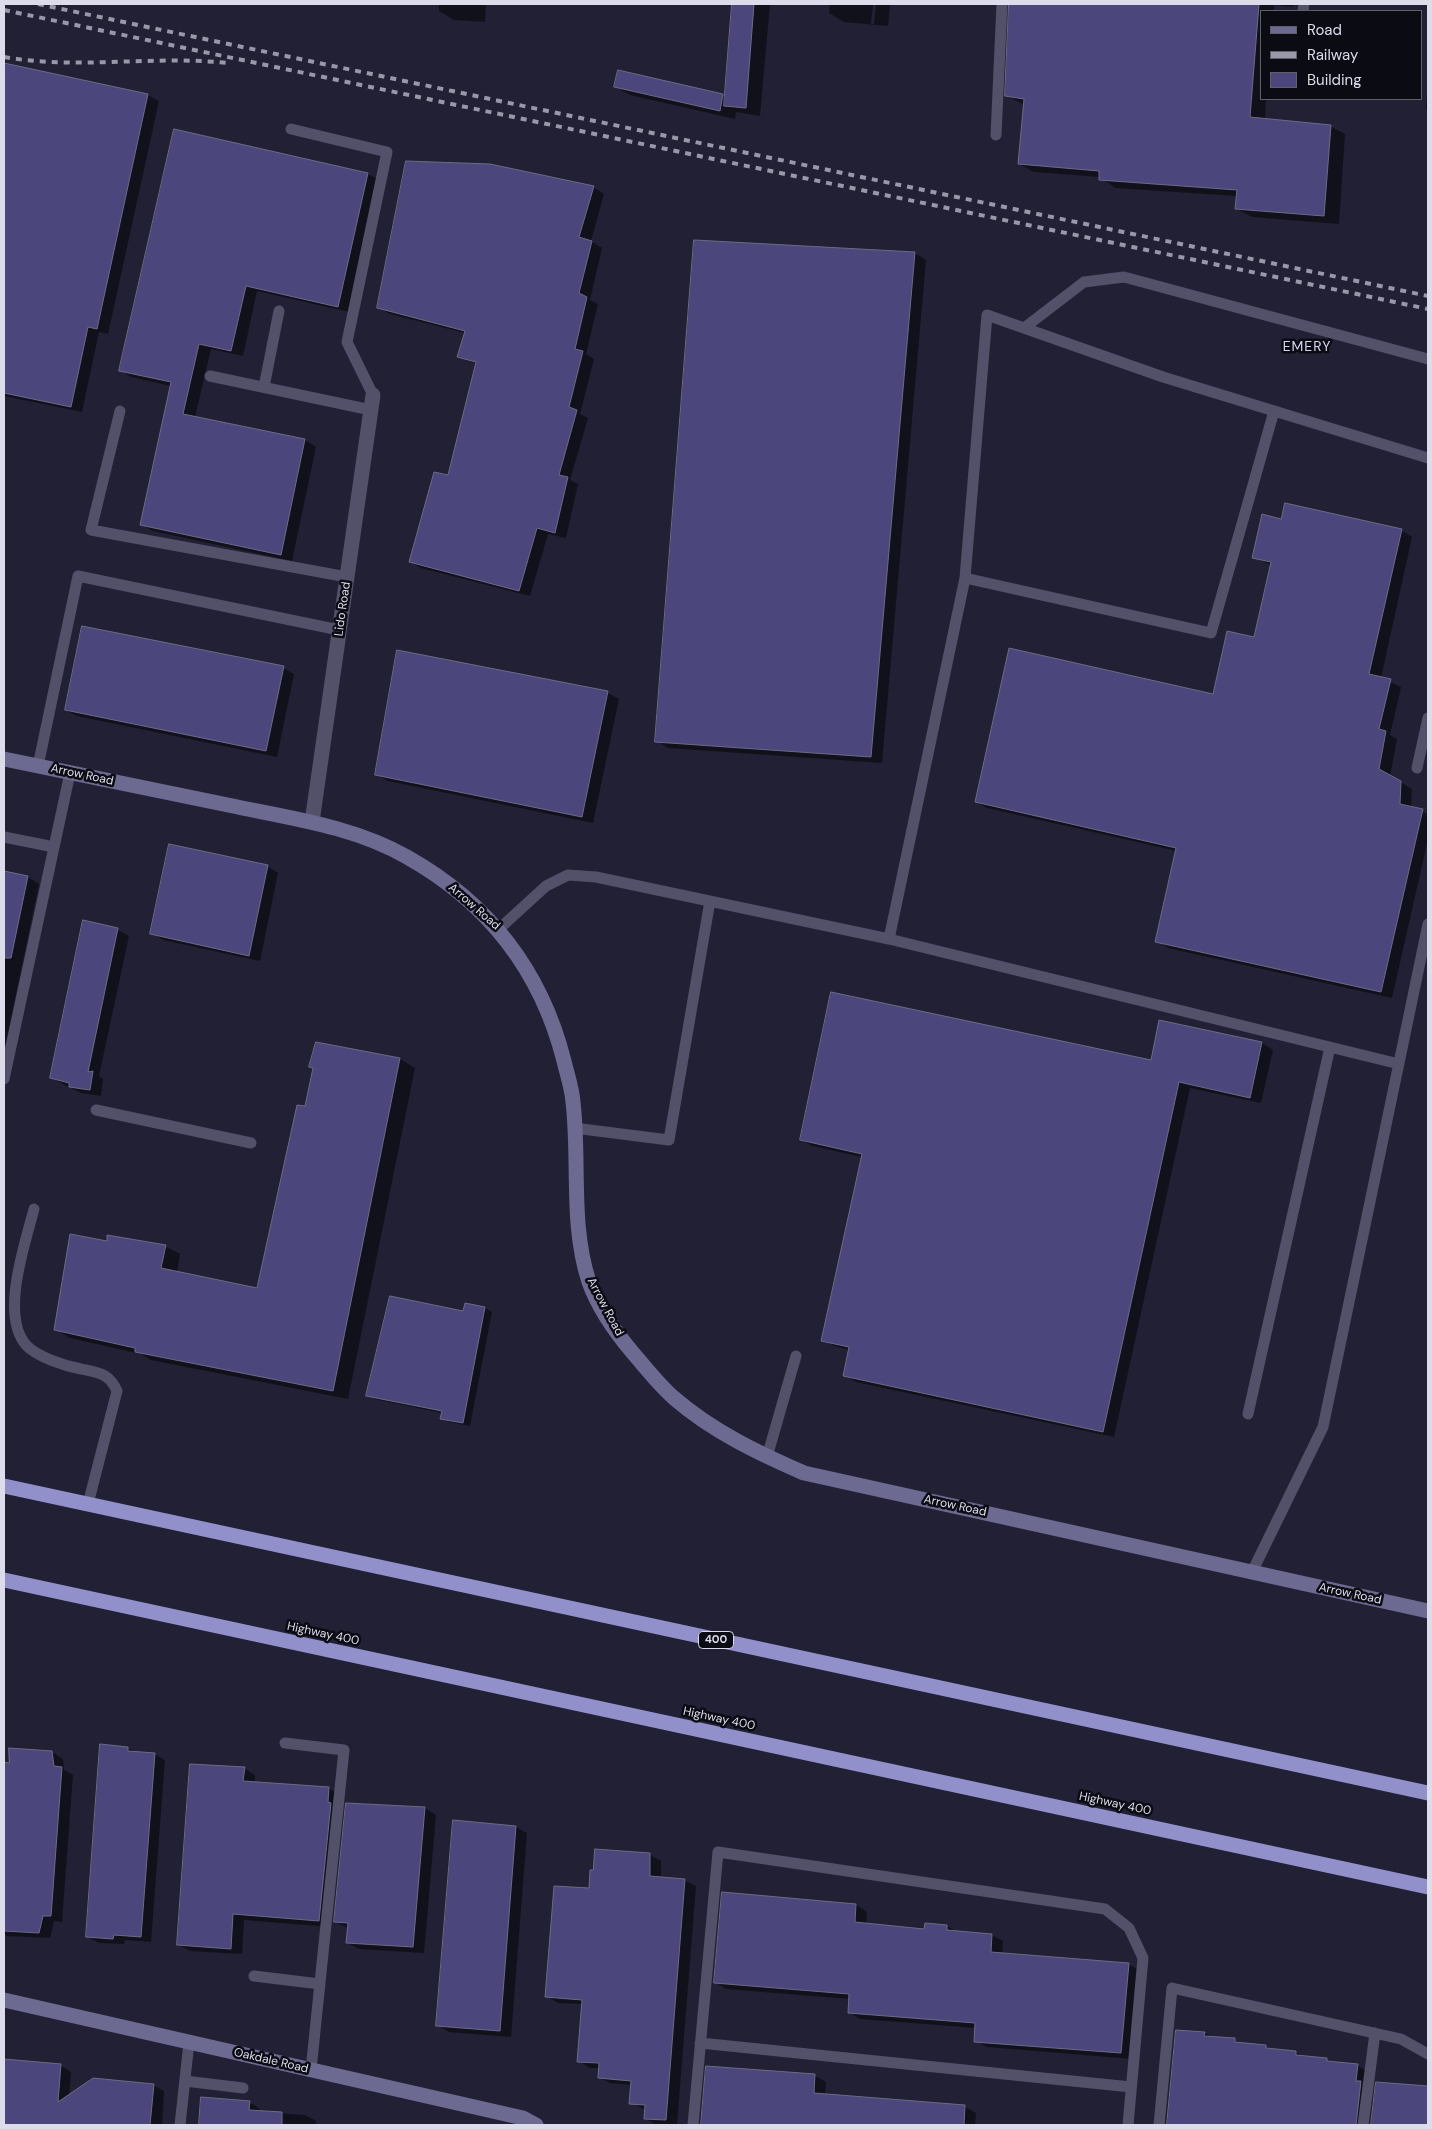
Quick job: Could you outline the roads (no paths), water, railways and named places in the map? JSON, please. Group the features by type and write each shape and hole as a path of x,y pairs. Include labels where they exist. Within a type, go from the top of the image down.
{"highway":[{"name":"400","path":"4,1486 1428,1793"},
{"name":"Highway 400","path":"4,1580 1428,1887"}],"street":[{"name":"Lido Road","path":"312,822 372,402"},
{"name":"Arrow Road","path":"4,759 312,822 348,832 406,856 437,876 499,928 526,966 546,1004 559,1042 573,1100 580,1247 590,1284 617,1335 673,1397 718,1430 767,1457 804,1473 1428,1611"},
{"name":"Oakdale Road","path":"4,2000 523,2118 536,2125"}],"lane":[{"path":"996,135 1002,4"},
{"path":"291,129 387,152 347,342 372,402"},
{"path":"1024,328 1084,282 1124,278 1428,358"},
{"path":"264,387 279,311"},
{"path":"889,939 964,578 987,315 1163,376 1428,458"},
{"path":"210,376 264,387 372,402"},
{"path":"120,411 91,530 347,577"},
{"path":"964,578 1211,633 1274,411"},
{"path":"38,766 78,576 339,630"},
{"path":"1417,768 1428,718"},
{"path":"4,1079 70,773"},
{"path":"4,837 54,847"},
{"path":"499,928 546,886 568,875 596,877 889,939 1399,1064"},
{"path":"574,1128 669,1140 710,901"},
{"path":"1252,1572 1323,1427 1428,924"},
{"path":"1248,1414 1330,1047"},
{"path":"96,1110 251,1143"},
{"path":"34,1209 13,1296 16,1330 26,1346 61,1365 100,1373 112,1380 117,1391 88,1504"},
{"path":"767,1457 796,1356"},
{"path":"285,1743 344,1750 311,2070"},
{"path":"693,2125 718,1852 1106,1909 1129,1928 1142,1958 1128,2125"},
{"path":"254,1976 320,1984"},
{"path":"1159,2125 1172,1988 1401,2039 1428,2054"},
{"path":"1363,2125 1375,2033"},
{"path":"180,2125 189,2042"},
{"path":"700,2043 1132,2087"},
{"path":"185,2081 243,2088"}],"railway":[{"path":"38,4 1428,296"},
{"path":"4,10 1428,309"},
{"path":"4,57 32,61 88,63 171,61 227,63"}],"district":[{"name":"EMERY","path":"1307,347"}]}
